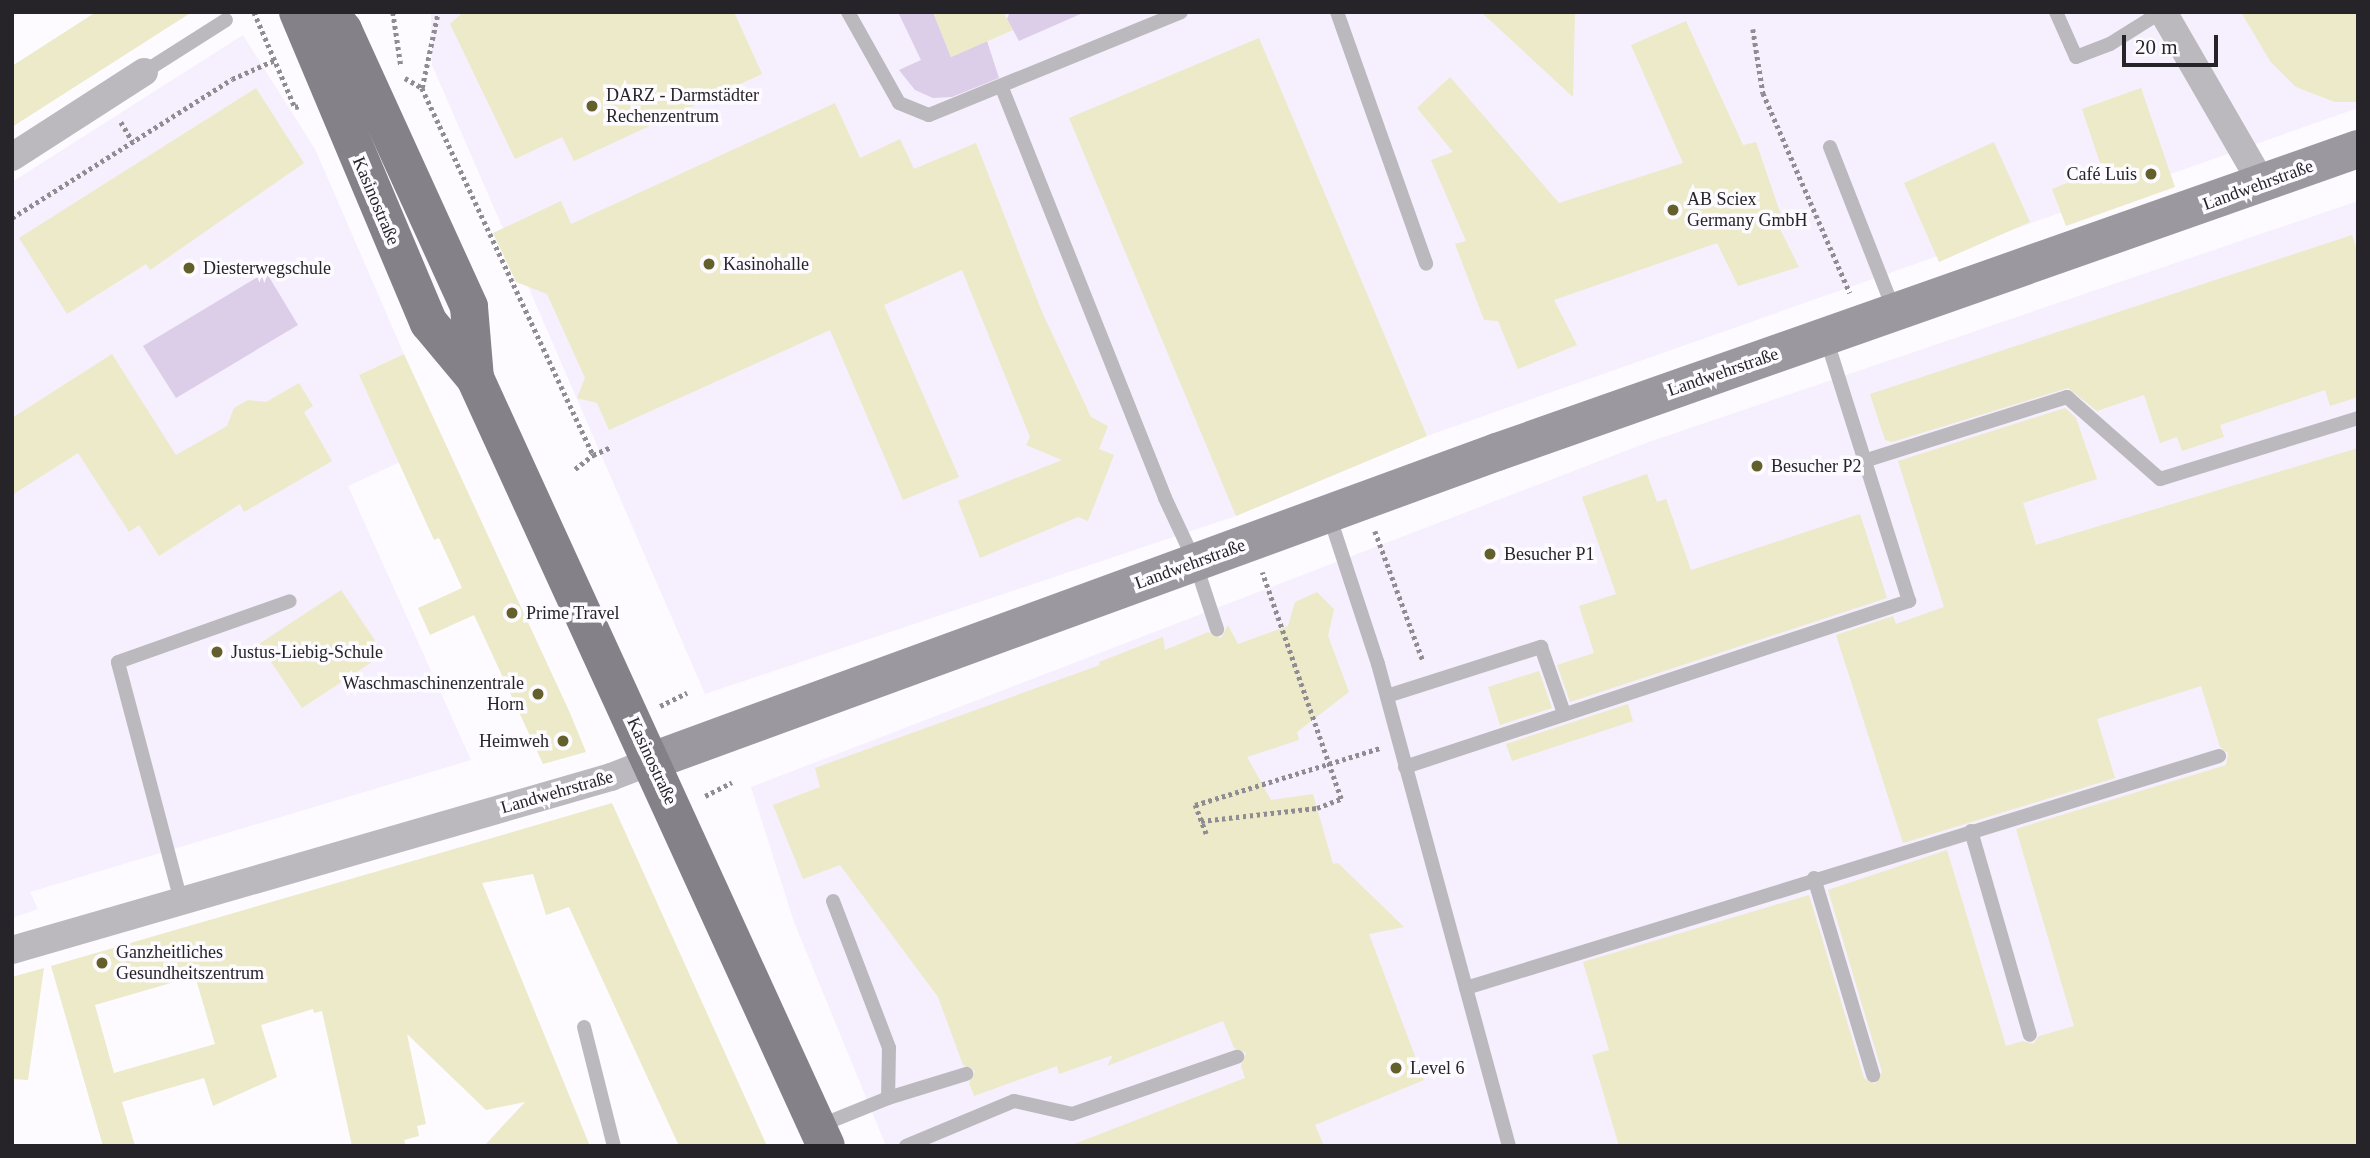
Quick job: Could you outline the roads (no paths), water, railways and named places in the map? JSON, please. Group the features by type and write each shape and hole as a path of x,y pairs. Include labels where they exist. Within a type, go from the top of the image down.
{"main road":[{"name":"Kasinostraße","path":"298,12 429,323 475,378 822,1136"},
{"name":"Kasinostraße","path":"339,18 469,307 475,378"}],"street":[{"path":"2162,12 2263,185"},
{"path":"12,157 144,72"},
{"name":"Landwehrstraße","path":"12,950 611,777 1328,513 1825,335 2357,152"}],"lane":[{"path":"848,12 899,103 929,115 1002,88 1181,12"},
{"path":"1337,12 1426,264"},
{"path":"2056,12 2076,57 2110,44 2162,12"},
{"path":"144,72 226,20"},
{"path":"1002,88 1165,498 1195,562 1217,629"},
{"path":"1829,147 1878,317"},
{"path":"1405,767 1909,601 1825,335"},
{"path":"1864,461 2067,397 2160,479 2358,418"},
{"path":"1328,513 1387,696 1509,1146"},
{"path":"181,901 118,662 290,601"},
{"path":"1387,696 1542,646 1564,713"},
{"path":"1465,988 1814,878 2218,756"},
{"path":"1971,831 2030,1035"},
{"path":"1814,878 1873,1075"},
{"path":"833,901 888,1048 888,1098"},
{"path":"584,1027 614,1146"},
{"path":"906,1146 1014,1101 1072,1114 1237,1057"},
{"path":"822,1136 888,1098 966,1074"}],"place":[{"name":"DARZ - Darmstädter Rechenzentrum","path":"592,106"},
{"name":"Café Luis","path":"2151,174"},
{"name":"AB Sciex Germany GmbH","path":"1673,210"},
{"name":"Kasinohalle","path":"709,264"},
{"name":"Diesterwegschule","path":"189,268"},
{"name":"Besucher P2","path":"1757,466"},
{"name":"Besucher P1","path":"1490,554"},
{"name":"Prime Travel","path":"512,613"},
{"name":"Justus-Liebig-Schule","path":"217,652"},
{"name":"Waschmaschinenzentrale Horn","path":"538,694"},
{"name":"Heimweh","path":"563,741"},
{"name":"Ganzheitliches Gesundheitszentrum","path":"102,963"},
{"name":"Level 6","path":"1396,1068"}]}
